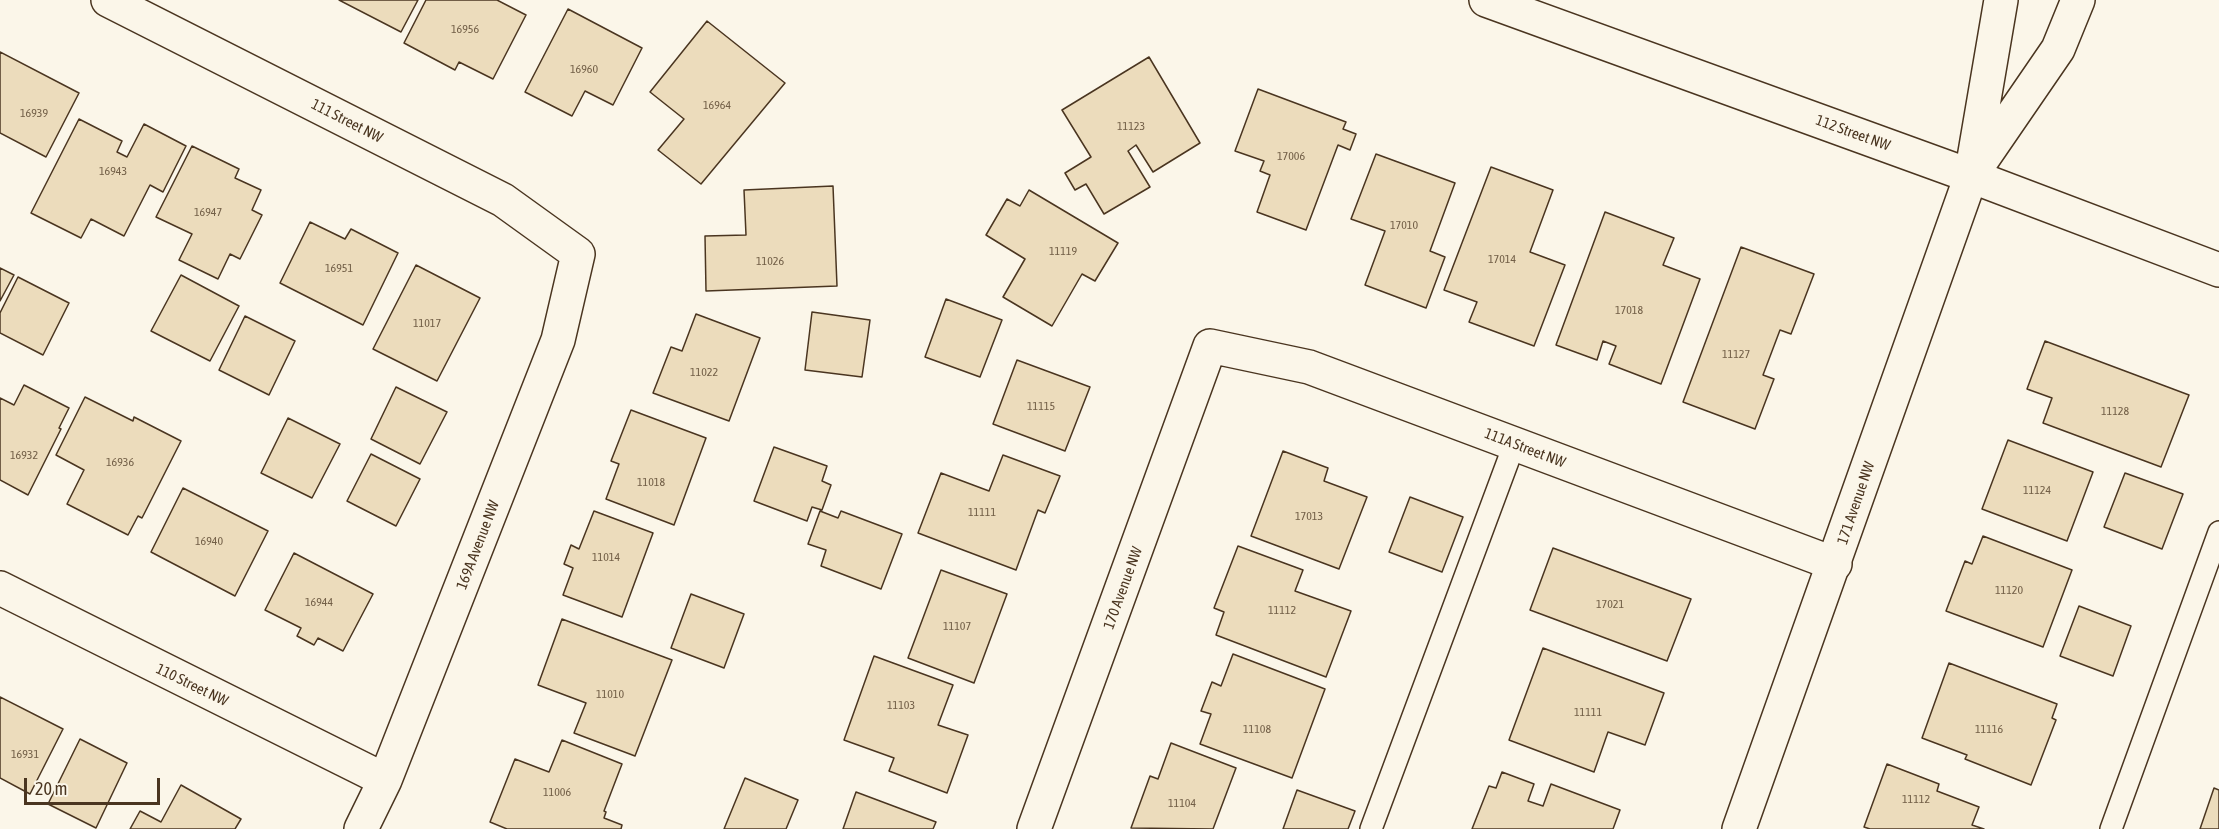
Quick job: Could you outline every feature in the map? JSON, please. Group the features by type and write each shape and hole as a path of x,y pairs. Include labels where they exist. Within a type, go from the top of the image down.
{"street":[{"name":"111 Street NW","path":"108,0 503,200 578,254"},
{"name":"112 Street NW","path":"1486,0 1971,176 2219,270"},
{"name":"171 Avenue NW","path":"1739,829 1971,176 2001,0"},
{"name":"171 Avenue NW","path":"1971,176 2058,49 2078,0"},
{"name":"169A Avenue NW","path":"361,829 385,780 558,340 578,254"},
{"name":"111A Street NW","path":"1210,346 1309,367 1835,564"},
{"name":"170 Avenue NW","path":"1034,829 1210,346"},
{"name":"110 Street NW","path":"0,588 385,780"}],"lane":[{"path":"1371,829 1514,445"},
{"path":"2111,829 2219,532"}],"building":[{"path":"339,0 418,0 401,32"},
{"path":"426,0 497,0 526,15 493,79 459,62 455,70 404,43"},
{"path":"568,9 642,48 613,105 585,91 572,116 525,92"},
{"path":"707,21 785,83 701,184 658,150 684,119 650,92"},
{"path":"0,52 79,93 46,157 0,133"},
{"path":"1149,57 1200,143 1153,172 1136,145 1128,151 1150,187 1104,214 1086,184 1075,190 1065,173 1091,157 1062,110"},
{"path":"1258,89 1346,122 1343,129 1356,134 1350,150 1338,145 1306,230 1257,212 1270,175 1260,171 1264,161 1235,151"},
{"path":"79,119 122,141 117,152 127,157 144,124 186,146 163,192 150,185 124,236 91,219 81,238 31,213"},
{"path":"192,146 239,169 235,178 261,190 252,210 262,215 240,259 230,254 218,279 179,260 192,234 156,217"},
{"path":"1376,154 1455,183 1430,251 1445,257 1426,308 1365,285 1385,231 1351,219"},
{"path":"1491,167 1553,190 1530,252 1565,265 1534,346 1469,322 1477,302 1444,290"},
{"path":"833,186 837,286 706,291 705,236 746,235 744,190"},
{"path":"1029,190 1118,243 1095,281 1082,274 1052,326 1003,297 1025,259 986,235 1007,199 1020,206"},
{"path":"1605,212 1674,238 1663,265 1700,279 1661,384 1609,364 1616,346 1603,341 1597,360 1556,345"},
{"path":"310,222 345,239 351,229 398,253 363,325 280,283"},
{"path":"1741,247 1814,274 1791,334 1780,330 1763,375 1774,379 1755,429 1683,402"},
{"path":"416,265 480,298 437,381 373,349"},
{"path":"0,268 14,275 0,301"},
{"path":"181,275 239,306 210,361 151,331"},
{"path":"18,277 69,303 43,355 0,333 0,313"},
{"path":"946,299 1002,320 980,377 925,357"},
{"path":"812,312 870,320 862,377 805,370"},
{"path":"696,314 760,338 729,421 653,393 671,347 682,351"},
{"path":"245,316 295,341 269,395 219,370"},
{"path":"2045,341 2189,395 2161,467 2043,423 2052,398 2027,389"},
{"path":"1017,360 1090,387 1065,451 993,424"},
{"path":"24,385 69,408 28,495 0,480 0,398 14,405"},
{"path":"396,387 447,412 420,464 371,439"},
{"path":"85,397 133,421 134,417 181,441 142,518 138,516 128,535 67,504 84,470 56,455"},
{"path":"631,410 706,438 674,525 606,499 619,464 611,461"},
{"path":"288,418 340,444 312,498 261,473"},
{"path":"2008,440 2093,472 2067,541 1982,509"},
{"path":"774,447 827,466 822,481 831,485 822,510 812,507 807,521 754,501"},
{"path":"1283,451 1328,468 1324,481 1367,497 1339,569 1251,536"},
{"path":"371,454 420,479 396,526 347,501"},
{"path":"1003,455 1060,476 1045,513 1038,510 1016,570 918,533 941,473 989,491"},
{"path":"2125,473 2183,494 2162,549 2104,527"},
{"path":"183,488 268,531 235,596 151,552"},
{"path":"1410,497 1463,517 1442,572 1389,552"},
{"path":"594,511 653,533 622,617 563,595 573,568 564,564 571,545 579,549"},
{"path":"820,511 838,518 841,511 902,534 881,589 821,566 826,550 808,544"},
{"path":"1983,536 2072,570 2043,647 1946,611 1965,561 1972,564"},
{"path":"1238,546 1303,570 1295,591 1351,611 1326,677 1216,635 1224,612 1214,608"},
{"path":"1553,548 1691,599 1667,661 1530,610"},
{"path":"294,553 373,594 343,651 318,638 314,645 297,636 301,628 265,610"},
{"path":"941,570 1007,594 974,683 908,658"},
{"path":"691,594 744,614 724,668 671,648"},
{"path":"2079,606 2131,626 2113,676 2060,656"},
{"path":"562,619 672,660 635,756 574,733 586,703 538,685"},
{"path":"1543,648 1664,693 1645,745 1608,732 1594,772 1509,740"},
{"path":"1233,654 1325,689 1292,778 1200,744 1211,714 1201,711 1212,682 1221,686"},
{"path":"874,656 953,685 938,725 968,735 947,793 889,771 894,758 844,740"},
{"path":"1949,663 2057,704 2052,718 2056,720 2031,785 1965,759 1967,755 1922,738"},
{"path":"0,697 63,729 30,794 0,778"},
{"path":"80,739 127,763 96,828 48,804"},
{"path":"562,740 622,764 604,811 606,812 604,818 622,825 621,829 507,829 490,822 515,759 549,772"},
{"path":"1171,743 1236,768 1213,829 1131,828 1150,776 1158,779"},
{"path":"1887,764 1939,784 1937,791 1979,807 1972,825 1984,829 1870,829 1864,827"},
{"path":"1502,772 1534,784 1528,801 1543,806 1551,784 1620,810 1613,829 1472,829 1489,786 1496,788"},
{"path":"745,778 798,800 786,829 724,829"},
{"path":"181,785 241,819 235,829 130,829 140,811 161,822"},
{"path":"2214,788 2219,790 2219,829 2200,829"},
{"path":"1297,790 1355,811 1348,829 1283,829"},
{"path":"856,792 936,822 933,829 843,829"}]}
